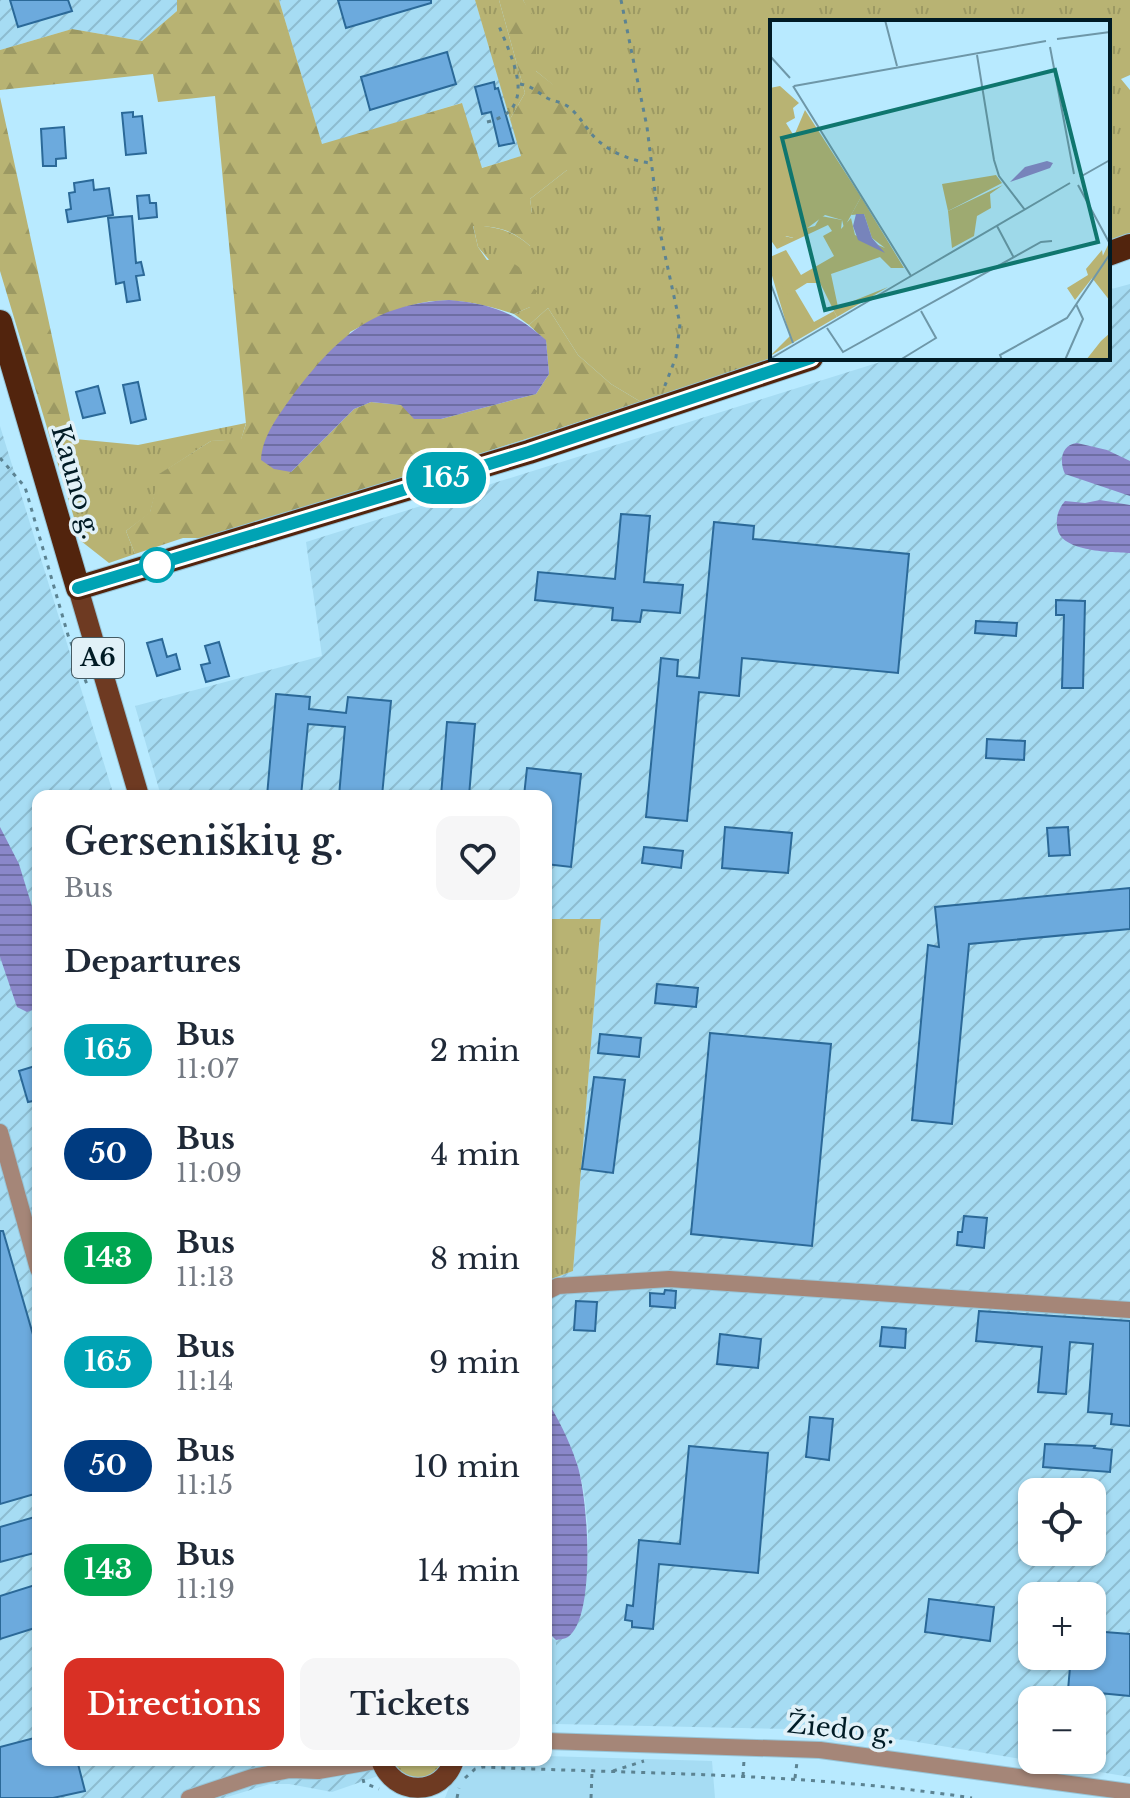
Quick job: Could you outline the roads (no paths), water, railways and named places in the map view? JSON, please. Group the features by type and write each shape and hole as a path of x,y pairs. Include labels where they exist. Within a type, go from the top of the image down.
{"highway":[{"path":"1110,253 1130,246"},
{"name":"Kauno g.","path":"0,322 78,588"},
{"path":"78,588 529,452 805,360"}],"main road":[{"name":"Kauno g.","path":"78,588 137,790"},
{"path":"384,1766 389,1776 402,1786 430,1793 450,1766"}],"street":[{"path":"0,1132 32,1238"},
{"path":"552,1289 558,1286 669,1279 1130,1310"},
{"name":"Žiedo g.","path":"552,1741 833,1751 1130,1792"},
{"path":"189,1798 252,1777 290,1770 318,1771 347,1766"}]}
